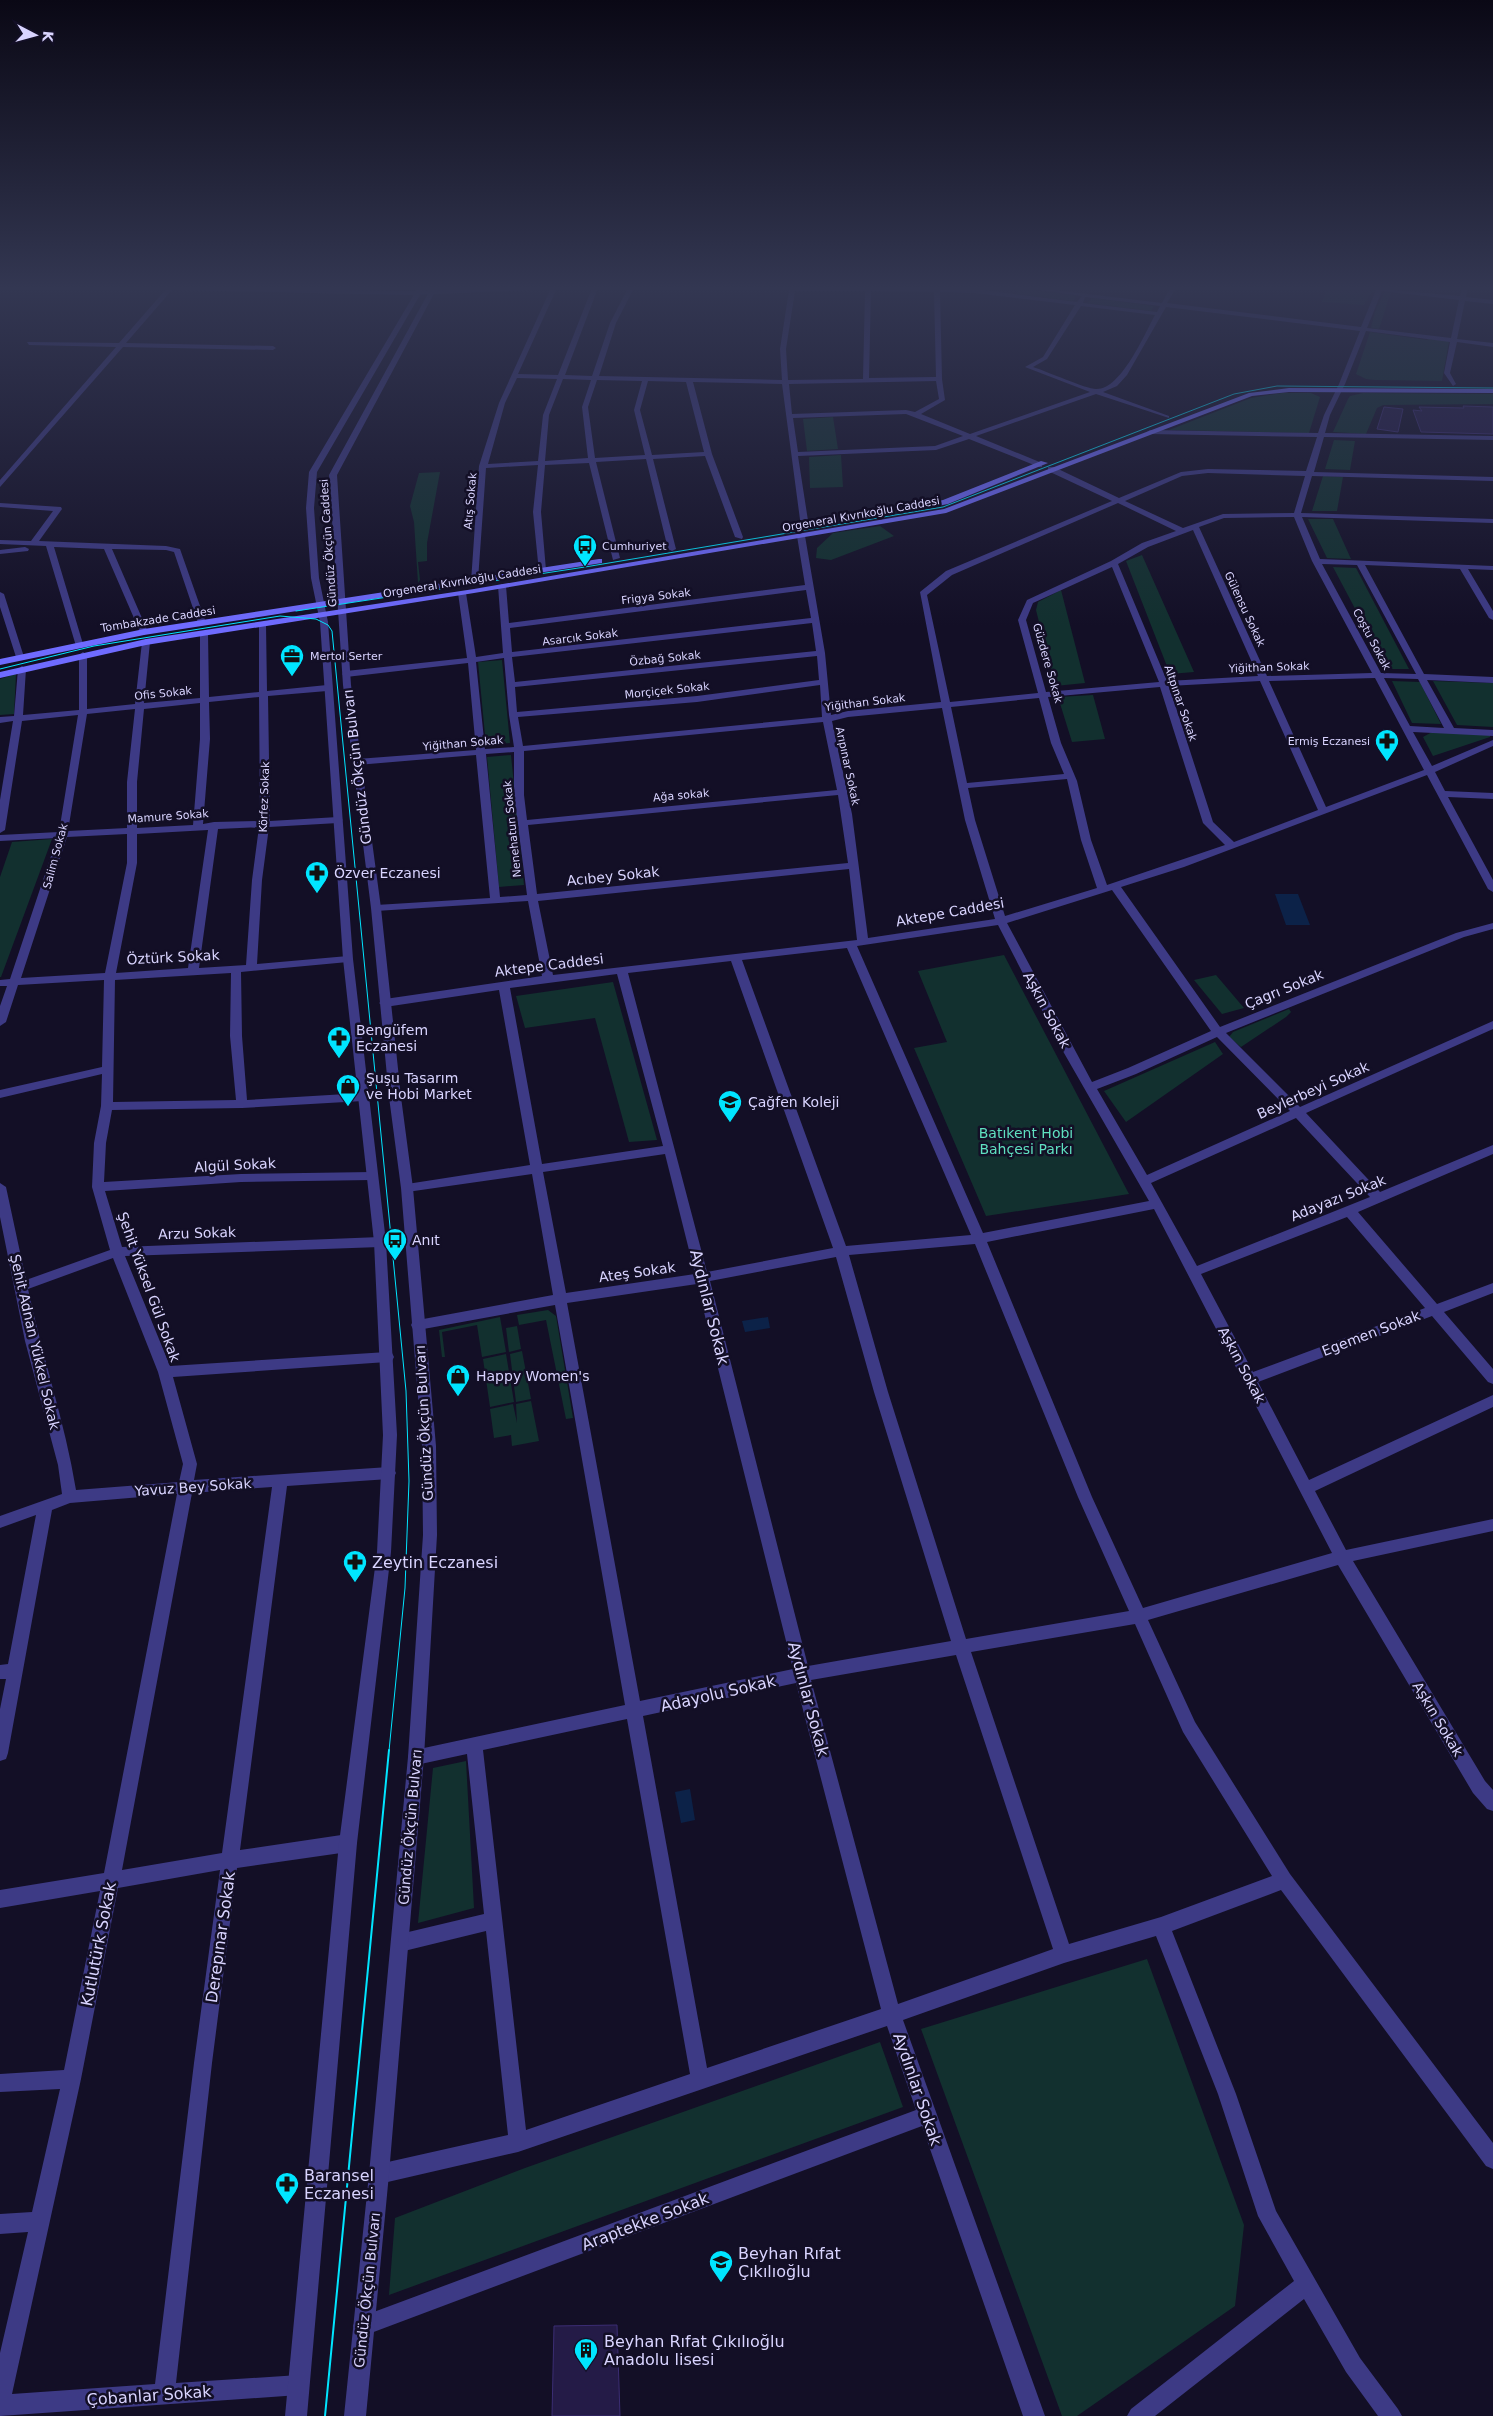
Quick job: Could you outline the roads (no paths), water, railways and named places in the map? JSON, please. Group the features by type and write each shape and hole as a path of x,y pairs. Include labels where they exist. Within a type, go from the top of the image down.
{"main road":[{"name":"Orgeneral Kıvrıkoğlu Caddesi","path":"278,622 343,606 462,593 803,531 946,511 1051,469 1233,401"},
{"path":"1158,420 1176,413"},
{"path":"343,606 474,580 739,538 803,531 945,502 1054,460"},
{"name":"Tombakzade Caddesi","path":"0,662 79,644 144,632 202,623 322,610"},
{"name":"Tombakzade Caddesi","path":"0,675 146,642 278,622"}],"street":[{"path":"0,485 73,401"},
{"name":"Gündüz Ökçün Caddesi","path":"322,610 315,578 310,508 313,472 354,401"},
{"name":"Gündüz Ökçün Caddesi","path":"343,606 333,475 373,401"},
{"name":"Atış Sokak","path":"474,580 483,466 503,401"},
{"path":"542,570 537,512 546,415 551,401"},
{"path":"587,401 585,407 592,461 616,558"},
{"path":"640,401 637,410 672,549"},
{"path":"694,401 708,454 739,538"},
{"name":"Arıpınar Sokak","path":"787,401 809,587 821,653 827,719 842,792 853,866 857,943 1085,1497 1189,1727 1284,1880 1493,2159"},
{"path":"916,414 941,401"},
{"path":"794,454 936,448 1072,401"},
{"path":"1122,401 1167,416"},
{"path":"1296,515 1327,415 1334,401"},
{"path":"789,416 906,412 916,414 1039,465"},
{"path":"1150,432 1493,438"},
{"path":"483,466 708,454"},
{"path":"1051,469 1183,531"},
{"path":"1120,500 1181,474 1208,471 1493,479"},
{"path":"0,472 13,472"},
{"name":"Aşkın Sokak","path":"1120,500 949,573 923,594 948,704 970,820 1001,921 1090,1087 1194,1272 1342,1557 1479,1787 1493,1803"},
{"path":"0,505 58,509 33,544"},
{"name":"Güzdere Sokak","path":"1103,890 1086,840 1070,776 1056,742 1022,620 1030,602 1114,563 1145,545 1223,516 1296,515 1493,522"},
{"name":"Coştu Sokak","path":"1296,515 1316,561 1376,675 1493,889"},
{"name":"Gülensu Sokak","path":"1195,526 1265,678 1323,811"},
{"path":"0,542 50,546 166,548 177,551 202,623"},
{"path":"0,552 50,546"},
{"path":"50,546 79,644"},
{"path":"107,547 144,632"},
{"path":"1316,561 1493,568"},
{"name":"Altpınar Sokak","path":"1114,563 1164,684 1208,823 1232,846"},
{"path":"1360,563 1450,730"},
{"path":"1463,567 1493,618"},
{"name":"Nenehatun Sokak","path":"502,586 513,715 519,749 519,795 532,898 548,979"},
{"name":"Frigya Sokak","path":"505,626 809,587"},
{"path":"462,593 472,661 495,900"},
{"path":"0,594 20,657"},
{"name":"Gündüz Ökçün Bulvarı","path":"343,606 346,674 376,908 407,1188 429,1446 430,1535 416,1757 400,1944 354,2416"},
{"name":"Gündüz Ökçün Bulvarı","path":"296,2416 348,1843 384,1552 390,1473 387,1357 380,1242 348,959 322,610"},
{"name":"Asarcık Sokak","path":"346,674 508,657 816,620"},
{"name":"Körfez Sokak","path":"251,968 257,880 265,822 262,625"},
{"path":"198,826 205,739 204,634"},
{"name":"Şehit Yüksel Gül Sokak","path":"146,642 132,782 132,864 110,976 107,1106 100,1143 98,1188 117,1252 165,1372 190,1464 185,1487"},
{"name":"Özbağ Sokak","path":"510,685 821,653"},
{"name":"Salim Sokak","path":"0,1022 63,835 83,712 83,655"},
{"path":"0,830 18,719 22,669"},
{"name":"Yiğithan Sokak","path":"357,762 519,749 827,719 848,714 1044,694 1164,684 1265,678 1376,675 1493,680"},
{"name":"Morçiçek Sokak","path":"513,715 697,699 823,682"},
{"name":"Ofis Sokak","path":"0,720 327,688"},
{"path":"1406,729 1493,733"},
{"name":"Aktepe Caddesi","path":"386,1003 548,979 857,943 1001,921 1103,890 1232,846 1429,771 1493,743"},
{"path":"0,759 12,758"},
{"path":"963,786 1070,776"},
{"name":"Ağa sokak","path":"523,822 842,792"},
{"path":"1442,794 1493,796"},
{"name":"Mamure Sokak","path":"0,838 265,822 338,820"},
{"path":"193,971 214,825"},
{"name":"Acıbey Sokak","path":"376,908 532,898 853,866"},
{"path":"1482,868 1493,869"},
{"path":"1114,885 1218,1032 1298,1112 1378,1198"},
{"name":"Çagrı Sokak","path":"1090,1087 1132,1071 1218,1032 1460,935 1493,926"},
{"path":"735,956 841,1251 881,1392 961,1647 1064,1954"},
{"name":"Öztürk Sokak","path":"0,983 251,968 348,959"},
{"path":"236,969 236,1036 242,1104"},
{"name":"Aydınlar Sokak","path":"622,971 670,1149 802,1674 892,2016 1034,2416"},
{"path":"504,986 700,2079"},
{"name":"Beylerbeyi Sokak","path":"1144,1181 1493,1025"},
{"path":"0,1094 109,1069"},
{"path":"107,1106 242,1104 363,1097"},
{"path":"407,1188 670,1149"},
{"name":"Adayazı Sokak","path":"1194,1272 1349,1211 1493,1149"},
{"name":"Algül Sokak","path":"98,1188 241,1178 372,1176"},
{"name":"Şehit Adnan Yükkel Sokak","path":"0,1187 6,1244 22,1286 32,1341 64,1465 70,1497"},
{"name":"Ateş Sokak","path":"418,1325 561,1299 702,1278 841,1251 979,1239 1157,1204"},
{"path":"1349,1211 1493,1378"},
{"name":"Arzu Sokak","path":"22,1286 117,1252 380,1242"},
{"name":"Egemen Sokak","path":"1250,1379 1493,1288"},
{"path":"165,1372 387,1357"},
{"path":"1306,1488 1493,1401"},
{"name":"Yavuz Bey Sokak","path":"0,1522 70,1497 390,1473"},
{"name":"Derepınar Sokak","path":"164,2394 203,2063 280,1481"},
{"name":"Kutlutürk Sokak","path":"0,2399 72,2079 185,1487"},
{"path":"0,1753 45,1506"},
{"path":"1342,1557 1493,1525"},
{"name":"Adayolu Sokak","path":"416,1757 633,1712 802,1674 1139,1616 1342,1557"},
{"path":"0,1672 16,1670"},
{"path":"474,1744 518,2142"},
{"path":"0,1899 230,1860 348,1843"},
{"path":"379,2174 518,2142 700,2079 892,2016 1064,1954 1160,1926 1284,1880"},
{"path":"400,1944 494,1920"},
{"path":"1160,1926 1228,2094 1268,2216 1352,2365 1391,2416"},
{"path":"0,2083 72,2079"},
{"name":"Araptekke Sokak","path":"363,2326 927,2115"},
{"path":"0,2224 41,2221"},
{"path":"1138,2416 1307,2284"},
{"name":"Çobanlar Sokak","path":"0,2405 299,2385"}],"water":[{"path":"1275,894 1298,894 1310,925 1286,925"},
{"path":"768,1317 770,1328 745,1332 742,1321"},
{"path":"690,1789 695,1820 681,1823 675,1792"}],"tram line":[{"path":"296,611 585,567 943,507 1217,401"},
{"path":"0,669 94,646 280,616 316,619 328,625 332,631 406,1391 409,1481 405,1588 389,1751"},
{"path":"325,2416 389,1750"}],"place":[{"name":"Cumhuriyet","path":"585,567"},
{"name":"Mertol Serter","path":"292,677"},
{"name":"Ermiş Eczanesi","path":"1387,762"},
{"name":"Özver Eczanesi","path":"317,894"},
{"name":"Bengüfem Eczanesi","path":"339,1059"},
{"name":"Şuşu Tasarım ve Hobi Market","path":"348,1107"},
{"name":"Çağfen Koleji","path":"730,1123"},
{"name":"Anıt","path":"395,1261"},
{"name":"Happy Women's","path":"458,1397"},
{"name":"Zeytin Eczanesi","path":"355,1583"},
{"name":"Baransel Eczanesi","path":"287,2205"},
{"name":"Beyhan Rıfat Çıkılıoğlu","path":"721,2283"},
{"name":"Beyhan Rıfat Çıkılıoğlu Anadolu lisesi","path":"586,2371"}],"park label":[{"name":"Batıkent Hobi Bahçesi Parkı","path":"1026,1142"}]}
